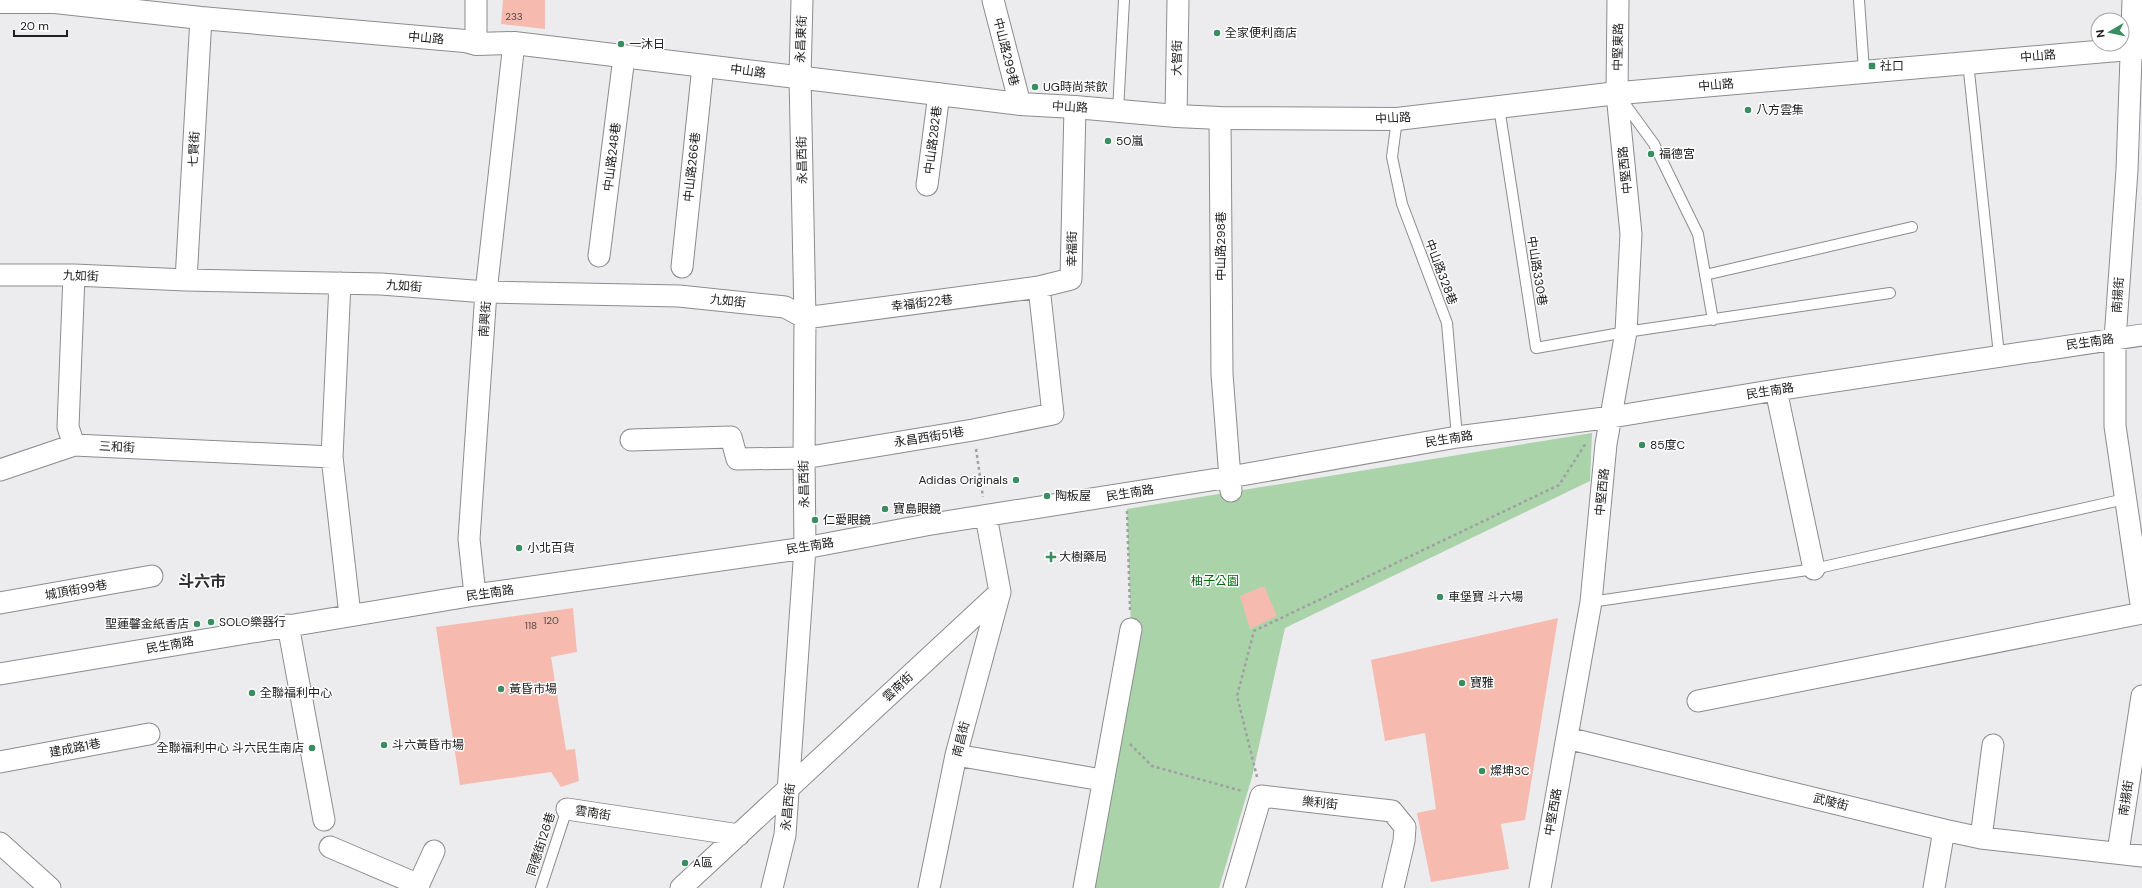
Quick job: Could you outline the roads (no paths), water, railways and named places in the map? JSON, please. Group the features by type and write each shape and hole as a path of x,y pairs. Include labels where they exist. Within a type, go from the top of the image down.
{"street":[{"path":"476,0 476,44"},
{"name":"永昌東街","path":"800,77 802,0"},
{"name":"中山路299巷","path":"993,0 1020,104"},
{"name":"大智街","path":"1176,116 1178,0"},
{"name":"中堅東路","path":"1617,94 1618,0"},
{"name":"南揚街","path":"2133,0 2137,48 2115,339 2115,426 2142,612"},
{"name":"中山路","path":"0,2 56,1 201,18 465,41 476,44 514,43 1020,104 1220,118 1396,119 1617,94 2137,48"},
{"name":"七賢街","path":"186,280 201,18"},
{"name":"南興街","path":"475,595 469,539 486,292 514,43"},
{"name":"中山路248巷","path":"599,256 624,57"},
{"name":"中山路266巷","path":"682,267 703,66"},
{"name":"永昌西街","path":"772,888 785,835 790,788 805,548 805,318 800,77"},
{"name":"中山路282巷","path":"927,186 938,94"},
{"name":"中堅西路","path":"1540,888 1591,602 1606,444 1626,332 1631,234 1617,94"},
{"name":"幸福街","path":"1039,287 1071,279 1075,107"},
{"name":"中山路298巷","path":"1220,118 1222,374 1231,484"},
{"name":"九如街","path":"0,275 74,275 186,280 381,284 486,292 679,296 785,307 805,318"},
{"path":"0,470 74,445 68,427 74,275"},
{"path":"340,283 332,457 350,615"},
{"name":"幸福街22巷","path":"805,318 1039,287"},
{"name":"永昌西街51巷","path":"631,440 731,437 737,459 804,458 973,430 1053,414 1039,287"},
{"name":"民生南路","path":"0,674 475,595 805,548 986,516 1231,484 1457,437 1612,417 1999,355 2142,335"},
{"path":"1776,390 1814,569"},
{"name":"三和街","path":"74,445 332,457"},
{"path":"986,516 1000,592"},
{"name":"城頂街99巷","path":"0,603 152,576"},
{"name":"南昌街","path":"929,888 956,755 1000,592"},
{"name":"雲南街","path":"681,888 1000,592"},
{"path":"1698,701 2142,612"},
{"path":"288,625 324,820"},
{"path":"1084,888 1102,780 1131,629"},
{"name":"南揚街","path":"2118,852 2142,696"},
{"name":"建成路1巷","path":"0,762 149,734"},
{"name":"武陵街","path":"1567,738 1981,838 2118,852 2142,856"},
{"path":"1981,838 1993,745"},
{"path":"956,755 1102,780"},
{"name":"樂利街","path":"1234,888 1261,796 1392,811 1405,827 1404,841 1393,888"},
{"name":"雲南街","path":"567,809 738,835"},
{"path":"1934,888 1944,830"},
{"path":"0,843 50,888"},
{"path":"330,847 418,887 434,851"}],"lane":[{"path":"1118,111 1124,0"},
{"path":"1859,0 1864,71"},
{"path":"1968,62 1999,355"},
{"path":"1617,94 1654,144 1698,234 1713,320"},
{"name":"中山路330巷","path":"1499,107 1536,348 1626,332"},
{"name":"中山路328巷","path":"1396,119 1392,157 1402,204 1447,323 1457,437"},
{"path":"1705,275 1912,227"},
{"path":"1626,332 1890,293"},
{"path":"1591,602 1814,569 2125,498"},
{"name":"同德街126巷","path":"541,888 567,809"}],"place":[{"name":"全家便利商店","path":"1217,33"},
{"name":"一沐日","path":"621,44"},
{"name":"社口","path":"1872,66"},
{"name":"UG時尚茶飲","path":"1035,87"},
{"name":"八方雲集","path":"1748,110"},
{"name":"50嵐","path":"1108,141"},
{"name":"福德宮","path":"1651,154"},
{"name":"85度C","path":"1642,445"},
{"name":"Adidas Originals","path":"1016,480"},
{"name":"陶板屋","path":"1047,496"},
{"name":"寶島眼鏡","path":"885,509"},
{"name":"仁愛眼鏡","path":"815,520"},
{"name":"小北百貨","path":"519,548"},
{"name":"大樹藥局","path":"1051,557"},
{"name":"車堡寶 斗六場","path":"1440,597"},
{"name":"SOLO樂器行","path":"211,622"},
{"name":"聖蓮馨金紙香店","path":"197,624"},
{"name":"寶雅","path":"1462,683"},
{"name":"黃昏市場","path":"501,689"},
{"name":"全聯福利中心","path":"252,693"},
{"name":"斗六黃昏市場","path":"384,745"},
{"name":"全聯福利中心 斗六民生南店","path":"312,748"},
{"name":"燦坤3C","path":"1482,771"},
{"name":"A區","path":"685,863"}],"district":[{"name":"斗六市","path":"202,581"}],"park label":[{"name":"柚子公園","path":"1215,581"}]}
